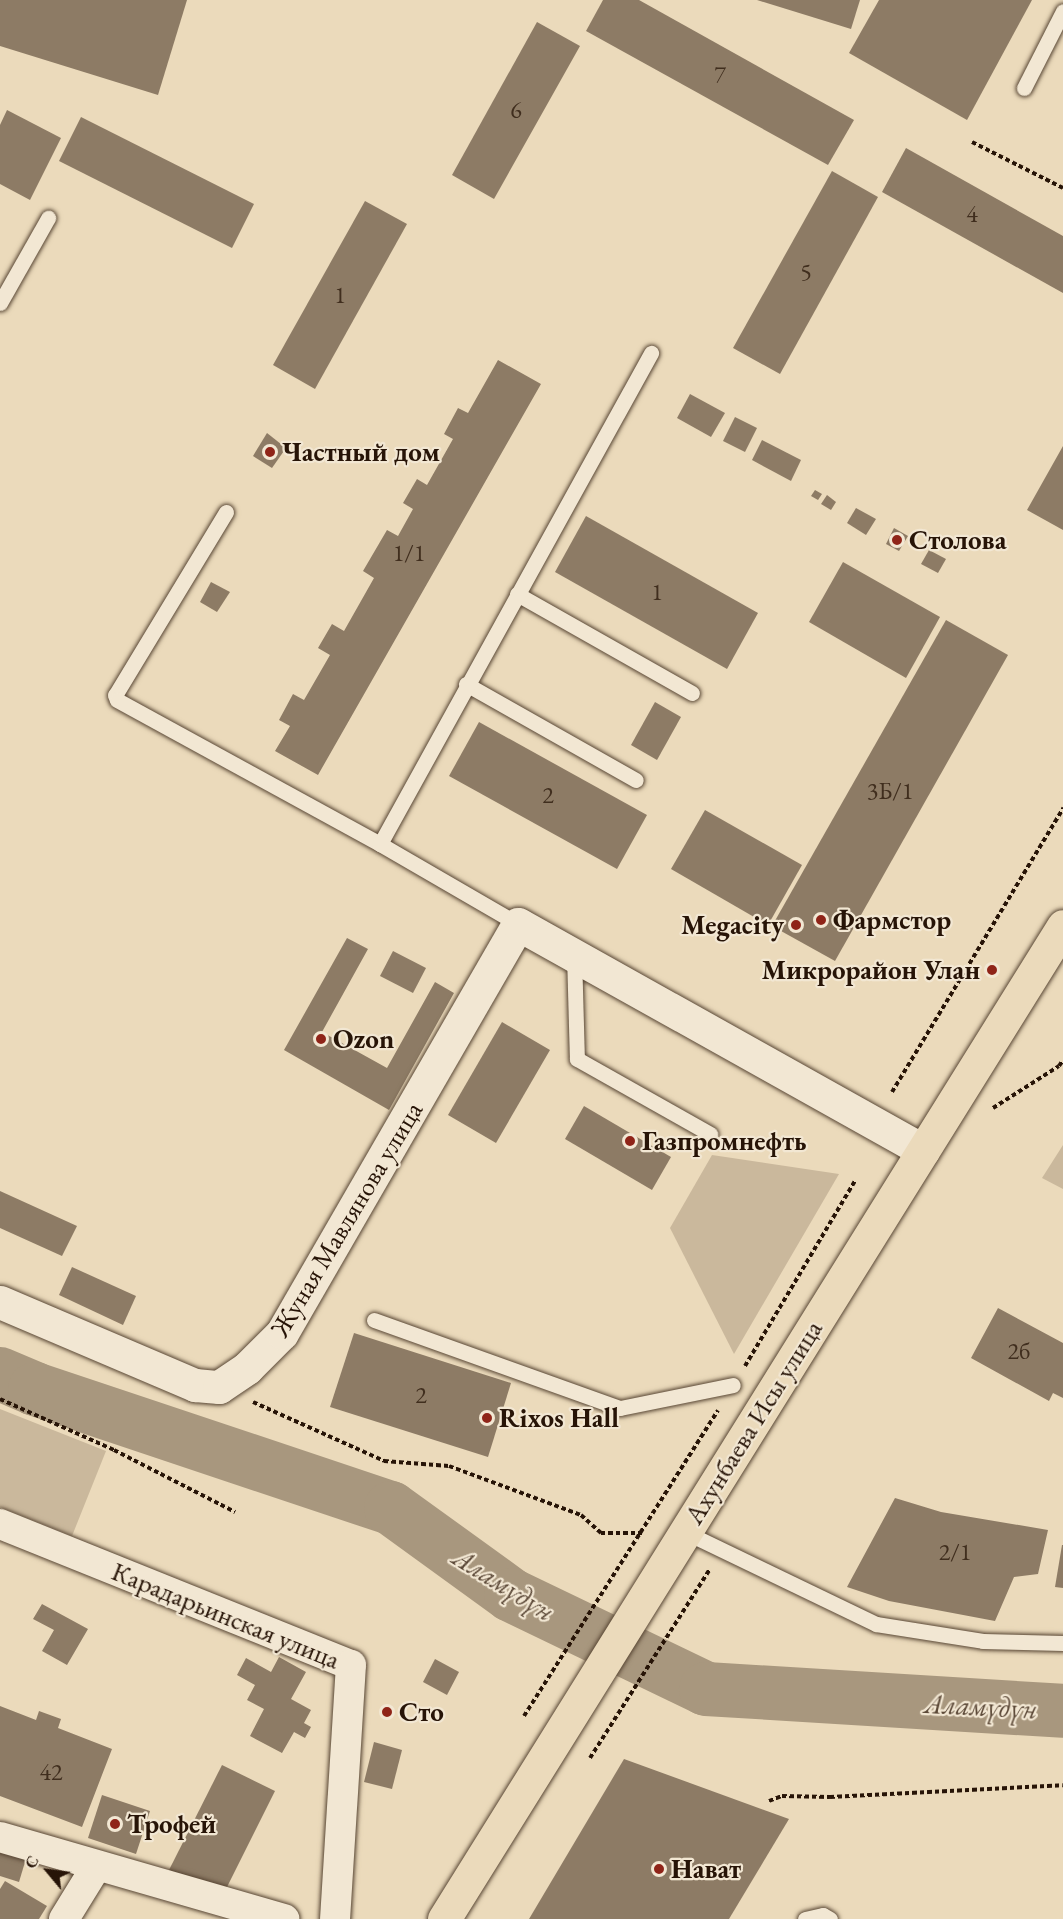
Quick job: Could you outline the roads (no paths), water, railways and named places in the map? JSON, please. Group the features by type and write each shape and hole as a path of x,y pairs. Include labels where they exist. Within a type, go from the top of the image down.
{"main road":[{"name":"Ахунбаева Исы улица","path":"444,1919 1063,926"}],"street":[{"path":"518,924 923,1150"},
{"name":"Жуная Мавлянова улица","path":"0,1302 195,1385 219,1387 247,1368 282,1333 518,924"},
{"name":"Карадарьинская улица","path":"0,1524 351,1665 335,1919"},
{"path":"0,1837 96,1867 284,1919"},
{"path":"64,1919 96,1867"}],"lane":[{"path":"1024,88 1063,11"},
{"path":"0,303 48,218"},
{"path":"380,844 466,684 651,354"},
{"path":"226,512 115,695 117,700 380,844 518,924"},
{"path":"517,594 692,693"},
{"path":"466,684 636,780"},
{"path":"574,954 577,1059 710,1134"},
{"path":"374,1320 620,1408 733,1385"},
{"path":"681,1540 876,1624 983,1641 1063,1643"},
{"path":"805,1919 823,1916 830,1919"}],"waterway":[{"name":"Аламүдүн","path":"0,1374 35,1389 391,1508 511,1595 706,1689 1063,1711"}],"place":[{"name":"Частный дом","path":"270,452"},
{"name":"Столова","path":"897,540"},
{"name":"Фармстор","path":"821,920"},
{"name":"Megacity","path":"796,925"},
{"name":"Микрорайон Улан","path":"992,970"},
{"name":"Ozon","path":"321,1039"},
{"name":"Газпромнефть","path":"630,1141"},
{"name":"Rixos Hall","path":"487,1418"},
{"name":"Сто","path":"387,1712"},
{"name":"Трофей","path":"115,1824"},
{"name":"Нават","path":"659,1869"}]}
